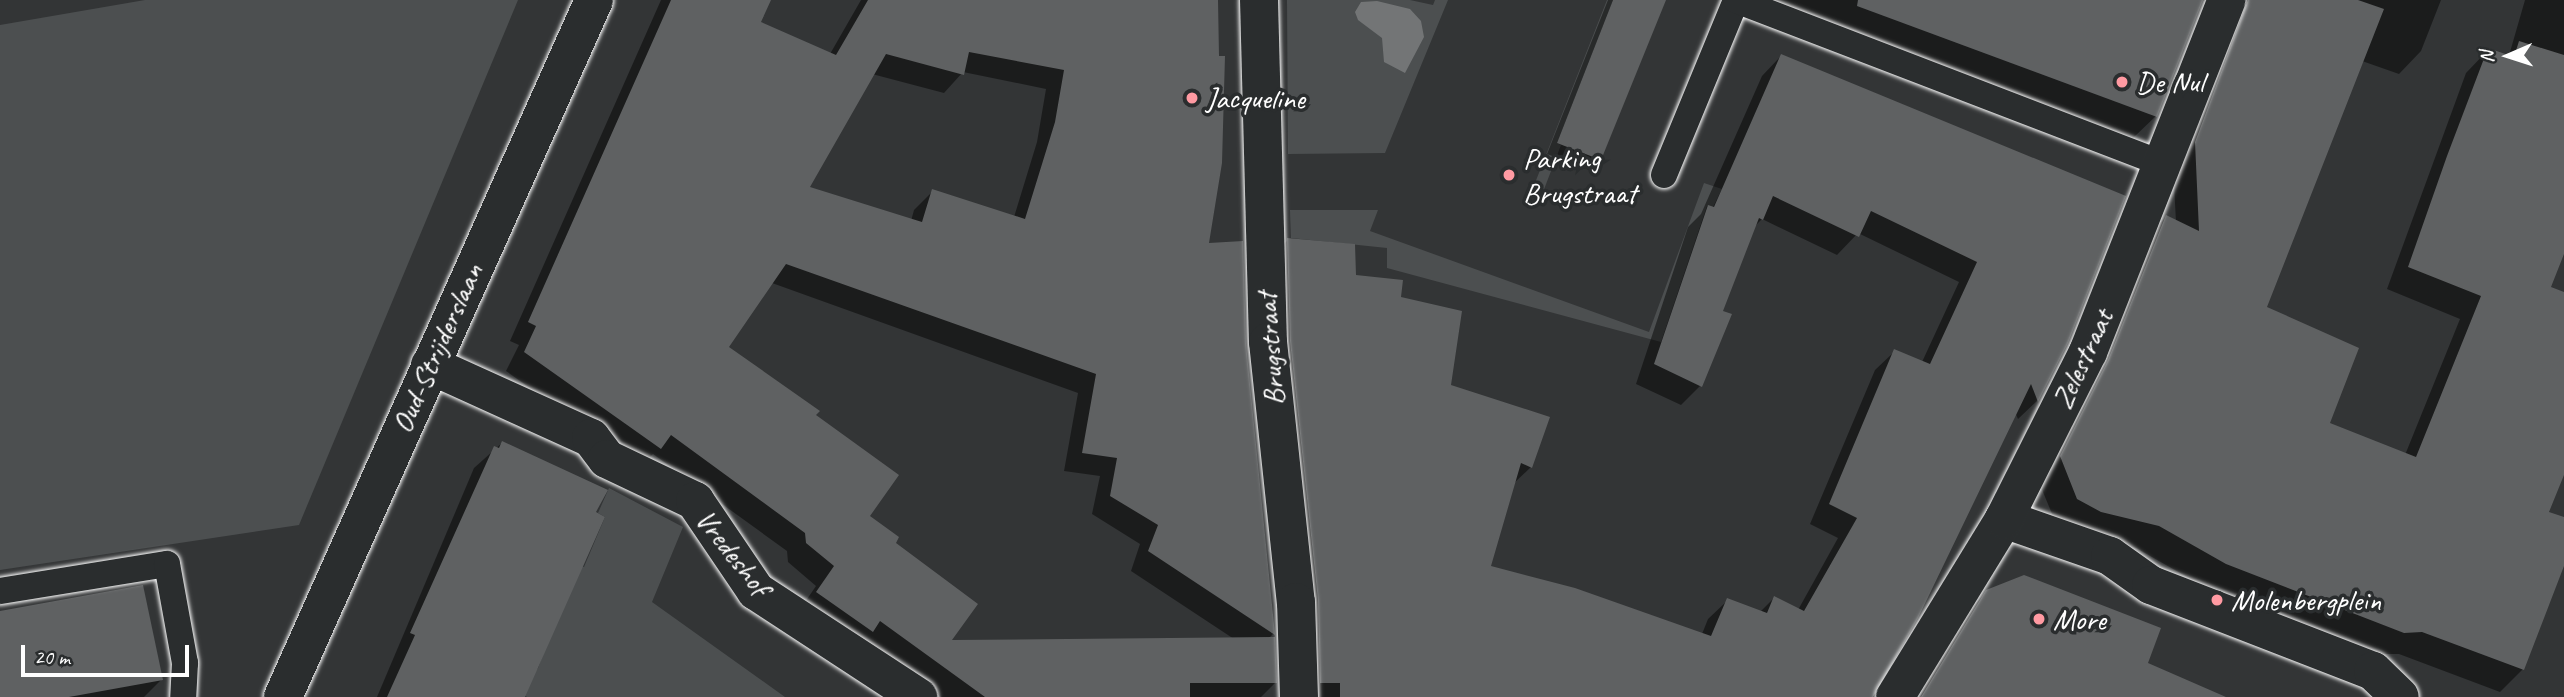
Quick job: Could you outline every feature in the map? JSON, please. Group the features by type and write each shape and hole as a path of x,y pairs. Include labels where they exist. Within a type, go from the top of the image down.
{"street":[{"name":"Oud-Strijderslaan","path":"283,697 594,0"},
{"name":"Brugstraat","path":"1259,0 1268,342 1296,602 1299,697"},
{"name":"Zelestraat","path":"1895,697 2004,519 2088,352 2166,165 2227,0"},
{"name":"Vredeshof","path":"430,365 592,438 607,459 695,501 756,592 918,697"},
{"path":"2004,519 2110,556 2151,585 2373,671 2400,697"}],"lane":[{"path":"1664,175 1736,0 2166,165"},
{"path":"0,591 167,564 185,663 183,697"}],"shaded area":[{"path":"145,0 518,0 299,525 0,570 0,25"},
{"path":"1287,0 1410,0 1433,5 1435,0 1448,0 1385,153 1288,154"},
{"path":"1607,0 1613,0 1557,143 1561,145 1543,192 1533,188"},
{"path":"1377,1 1410,9 1421,21 1424,37 1405,73 1384,62 1382,38 1358,20 1355,12 1361,2"},
{"path":"1704,183 1722,189 1713,207 1707,206 1661,342 1387,268 1387,248 1291,238 1290,210 1378,210 1370,231 1649,332"},
{"path":"609,488 683,527 652,602 785,697 527,697 520,692 538,668 577,565 584,567 605,517 598,513"}],"building":[{"path":"671,0 771,0 761,22 836,55 868,0 1218,0 1219,56 1225,56 1222,163 1209,243 1243,241 1246,344 1275,635 1148,551 1158,525 1110,496 1117,458 1082,453 1096,374 786,264 729,347 820,411 816,415 899,475 870,516 899,537 896,543 978,604 952,640 1275,637 1277,683 1190,683 1190,697 985,697 880,621 873,632 816,592 834,566 806,543 805,533 671,435 661,449 524,352 536,326 528,322","holes":["969,52 1064,70 1055,122 1025,219 932,189 922,222 810,187 886,54 964,75"]},
{"path":"1613,0 1666,0 1601,160 1557,143"},
{"path":"1858,0 2203,0 2157,117 1857,6"},
{"path":"2248,0 2358,0 2384,9 2267,307 2359,348 2330,423 2416,457 2481,296 2408,267 2447,156 2488,48 2514,57 2519,41 2564,55 2564,254 2551,287 2564,292 2564,475 2549,512 2564,517 2564,566 2524,670 2422,632 2404,633 2226,564 2159,526 2101,512 2077,499 2060,456 2108,360 2166,215 2199,231 2195,142"},
{"path":"1781,54 2126,196 2068,343 2038,402 2031,384 1918,618 1873,697 1340,697 1340,683 1320,683 1318,600 1290,341 1287,238 1355,244 1356,275 1403,280 1401,297 1462,311 1451,385 1550,417 1532,468 1521,463 1491,566 1575,588 1711,636 1727,598 1767,613 1774,596 1804,611 1857,518 1829,504 1894,349 1930,364 1977,262 1871,211 1859,237 1773,196 1763,220 1759,218 1723,311 1732,314 1702,387 1654,364 1708,205 1714,207"},
{"path":"502,441 608,490 596,512 605,517 525,697 387,697 415,635 410,633 494,446 499,448"},
{"path":"2024,575 2161,628 2148,663 2226,697 1921,697 1986,590"},
{"path":"143,585 163,680 69,697 0,697 0,611"}],"place":[{"name":"De Nul","path":"2122,82"},
{"name":"Jacqueline","path":"1192,98"},
{"name":"Parking Brugstraat","path":"1509,175"},
{"name":"Molenbergplein","path":"2217,600"},
{"name":"More","path":"2039,619"}]}
